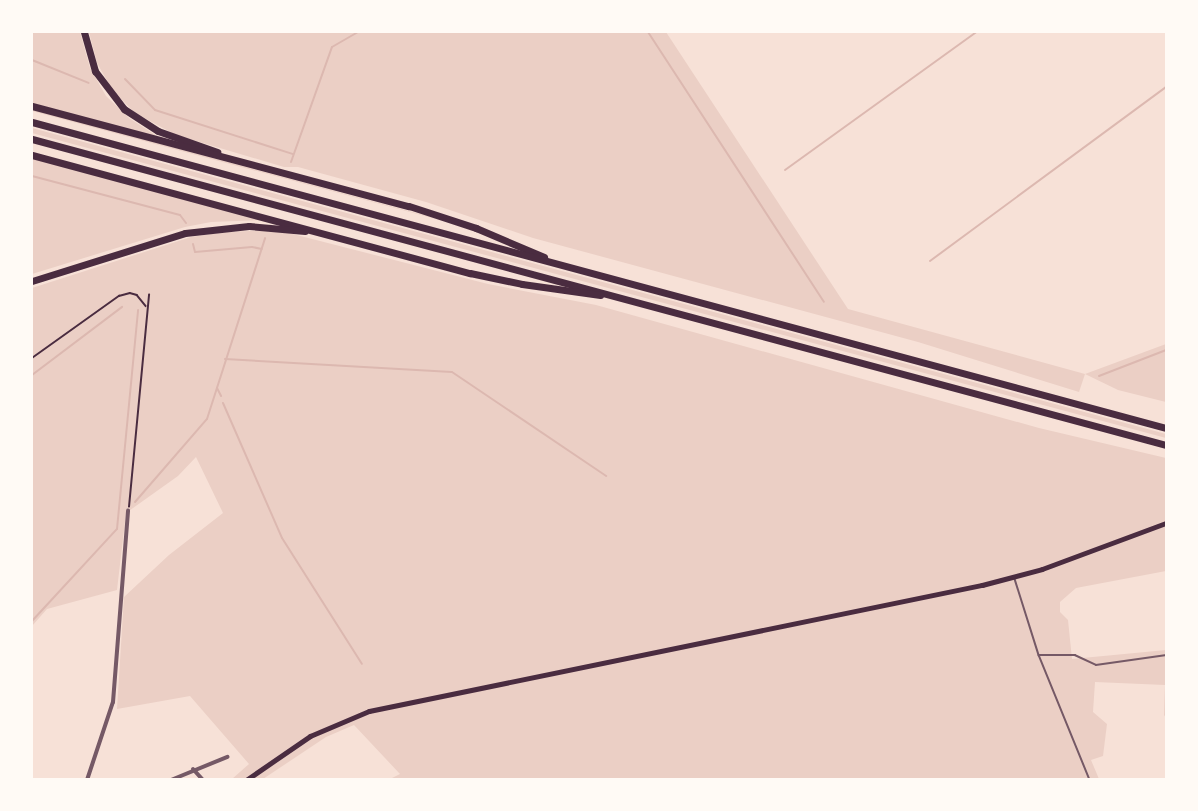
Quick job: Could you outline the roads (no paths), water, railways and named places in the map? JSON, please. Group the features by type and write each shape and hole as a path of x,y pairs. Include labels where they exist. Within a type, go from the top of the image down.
{"highway":[{"path":"84,32 95,71 108,91 132,116 168,136 259,166"},
{"path":"32,106 459,222 566,266"},
{"path":"32,122 1167,428"},
{"path":"32,139 1167,445"},
{"path":"32,155 503,280 633,300"},
{"path":"32,281 177,235 228,227 287,228 375,247"}],"main road":[{"path":"246,780 310,736 343,720 386,706 1014,577 1167,523"}],"street":[{"path":"87,780 113,702 128,511"},
{"path":"171,780 193,769 227,757"},
{"path":"193,769 203,780"}],"lane":[{"path":"1014,577 1039,655 1090,780"},
{"path":"1039,655 1075,655 1096,665 1167,655"}],"waterway":[{"path":"291,162 332,47 358,32"},
{"path":"648,32 824,302"},
{"path":"785,170 976,32"},
{"path":"32,60 89,83"},
{"path":"125,79 155,110 293,154"},
{"path":"930,261 1166,87"},
{"path":"32,176 180,215 186,223"},
{"path":"135,502 207,419 265,238"},
{"path":"193,244 195,252 252,247 262,249"},
{"path":"32,375 122,307"},
{"path":"32,621 117,529 138,310"},
{"path":"1099,376 1166,350"},
{"path":"225,359 452,372 606,476"},
{"path":"217,388 221,396"},
{"path":"223,403 282,538 362,664"}]}
